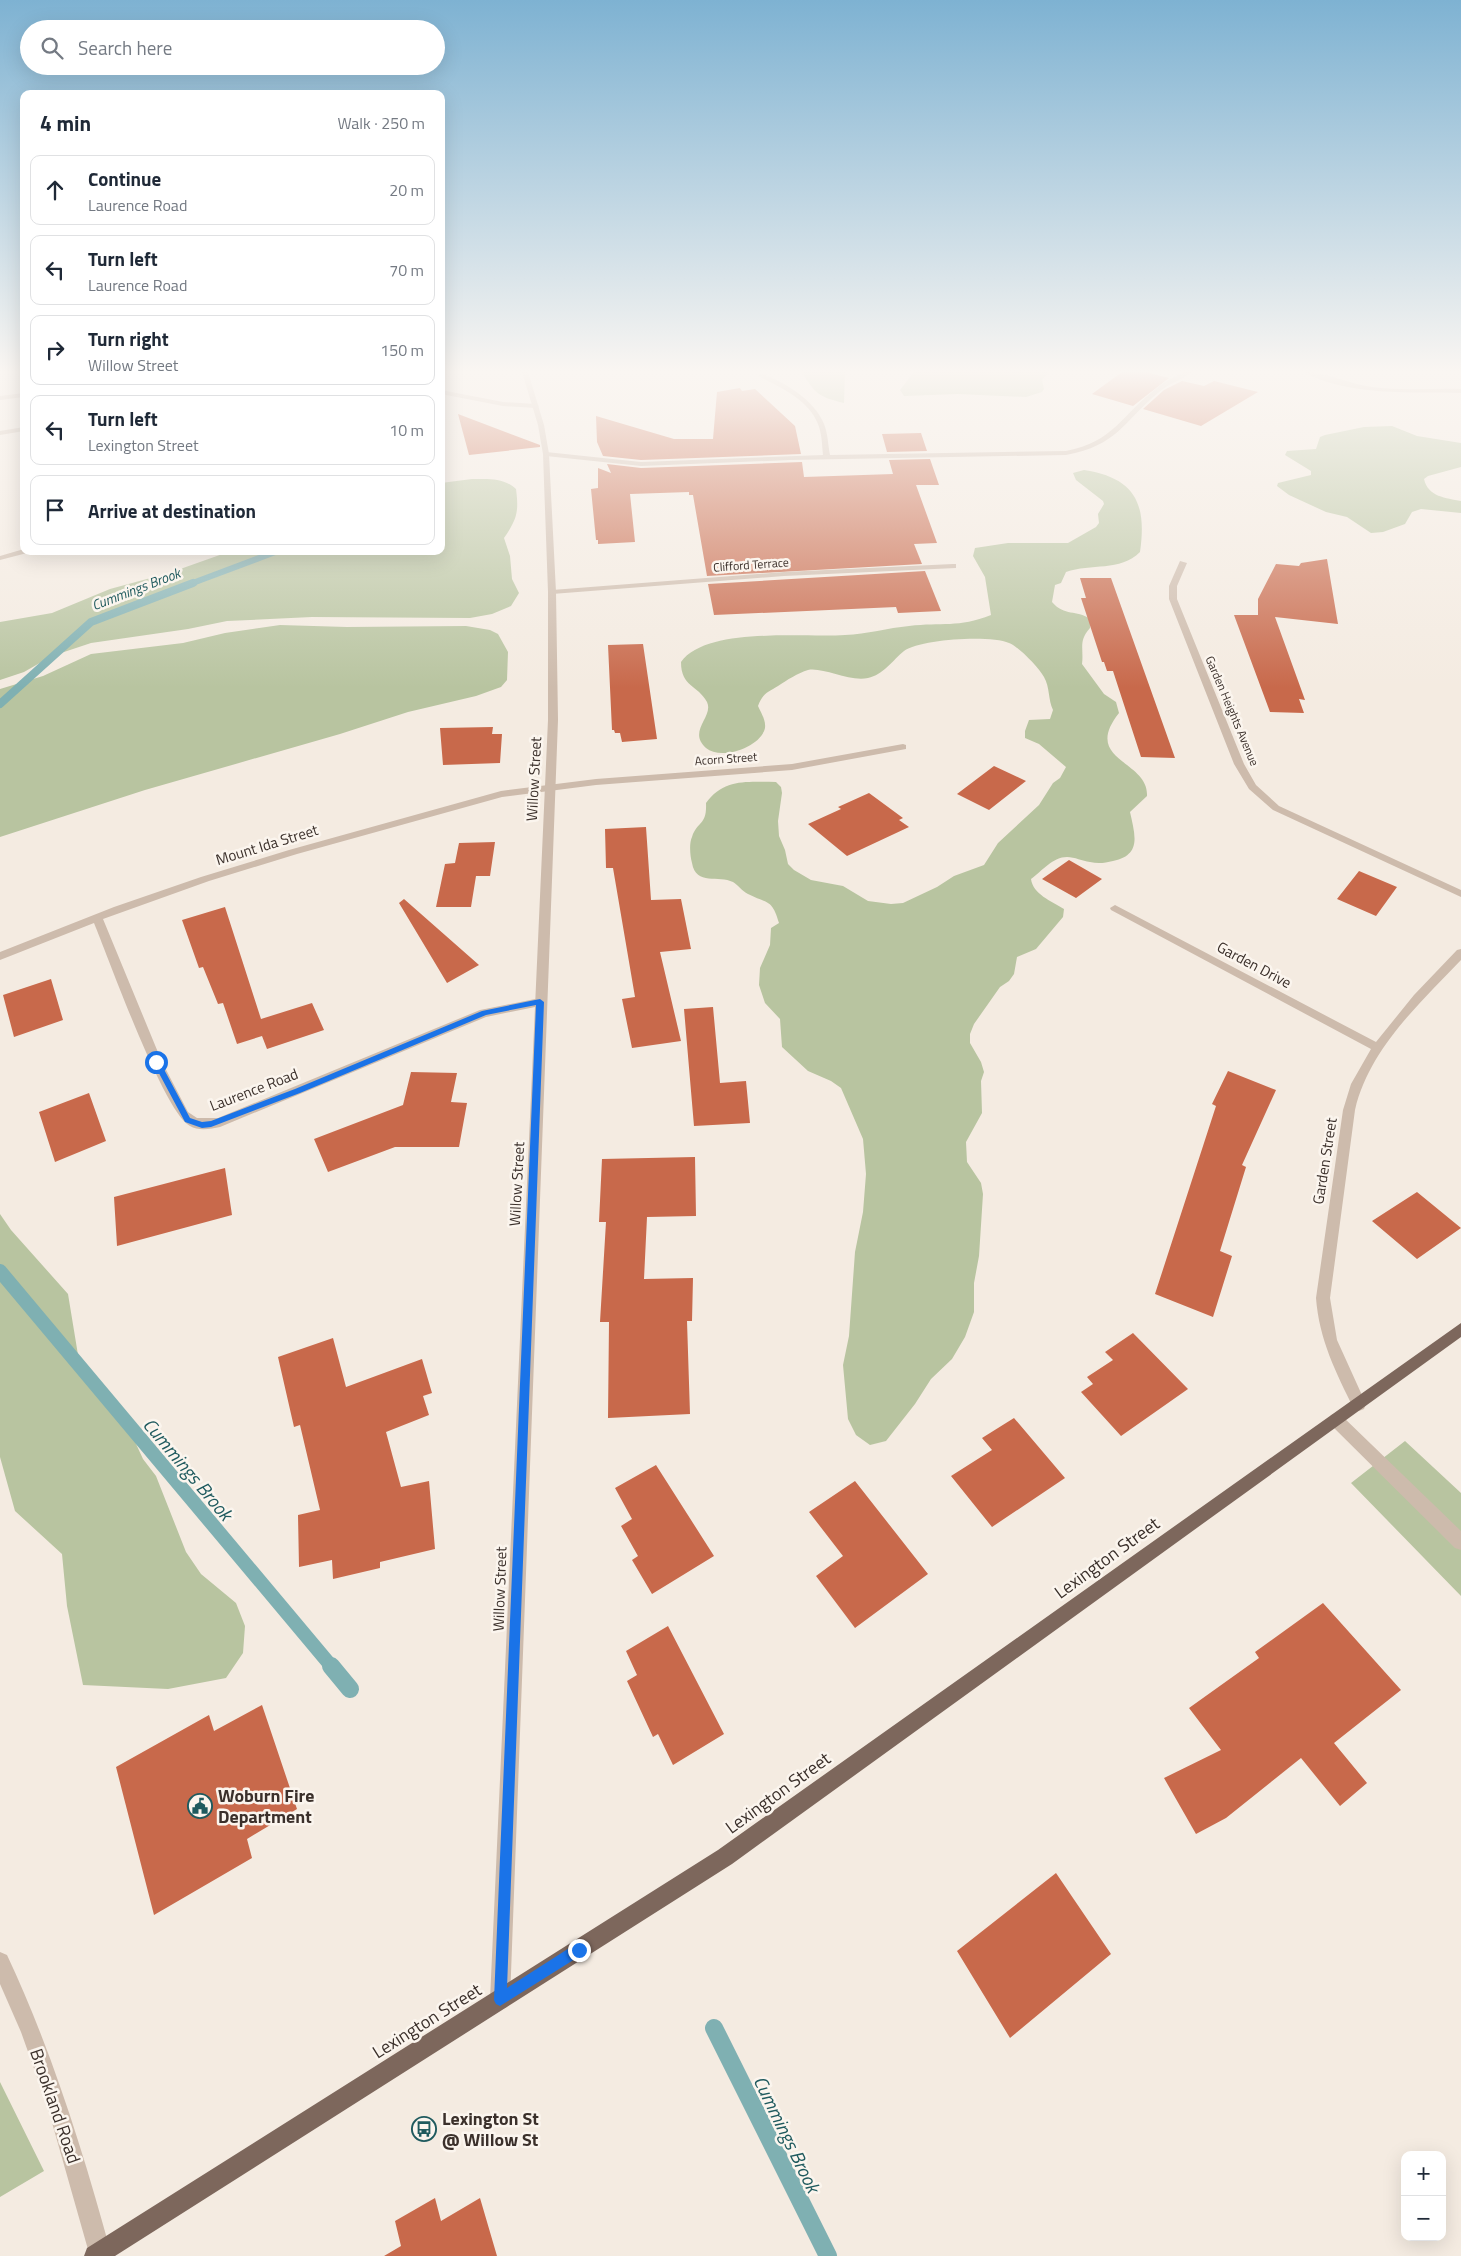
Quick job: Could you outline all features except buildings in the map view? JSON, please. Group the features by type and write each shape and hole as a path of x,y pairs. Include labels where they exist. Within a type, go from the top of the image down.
{"main road":[{"name":"Lexington Street","path":"97,2255 725,1857 1461,1329"}],"street":[{"name":"Willow Street","path":"500,2000 553,720 552,592 547,477"},
{"path":"0,558 20,552"},
{"name":"Garden Heights Avenue","path":"1183,563 1173,586 1173,599 1239,764 1252,787 1276,808 1461,894"},
{"name":"Clifford Terrace","path":"552,592 774,575 953,566"},
{"name":"Acorn Street","path":"550,787 792,767 903,748"},
{"name":"Mount Ida Street","path":"0,956 97,917 177,888 293,852 494,796 550,787"},
{"name":"Garden Drive","path":"1115,908 1378,1048"},
{"name":"Laurence Road","path":"97,917 156,1062 184,1115 194,1123 202,1125 220,1122 484,1013 540,1002"},
{"name":"Garden Street","path":"1359,1404 1329,1341 1322,1298 1340,1167 1351,1106 1356,1085 1378,1048 1431,983 1461,953"},
{"path":"1336,1420 1461,1542"},
{"name":"Brookland Road","path":"0,1962 17,1995 68,2136 97,2255"}],"green space":[{"path":"1075,477 1110,477 1115,479 1134,496 1139,507 1142,535 1140,552 1124,562 1114,565 1076,569 1066,572 1061,583 1055,585 1052,602 1061,610 1080,614 1090,619 1090,628 1083,641 1082,664 1104,694 1116,702 1119,713 1109,729 1108,741 1112,751 1145,784 1147,796 1130,812 1134,829 1134,843 1129,854 1110,862 1102,863 1093,863 1070,857 1057,859 1031,879 1032,884 1039,893 1064,909 1063,917 1036,949 1017,957 1014,974 1009,981 1000,987 974,1024 970,1034 970,1043 981,1062 984,1072 981,1081 982,1113 966,1142 967,1162 981,1183 983,1194 979,1256 974,1283 974,1312 965,1337 952,1359 931,1379 915,1404 886,1441 870,1445 856,1435 848,1419 843,1365 849,1336 855,1252 863,1212 866,1174 863,1139 841,1088 831,1081 808,1071 782,1047 780,1019 765,1003 759,985 760,968 770,945 771,928 779,923 774,910 768,903 746,893 733,882 698,875 694,870 691,860 691,840 694,832 704,819 706,803 721,789 737,783 776,782 781,787 782,793 778,821 779,836 788,864 794,870 811,880 843,886 868,901 891,904 903,903 937,887 954,876 984,865 998,843 1039,805 1053,783 1060,778 1066,767 1039,744 1025,738 1025,731 1029,720 1050,719 1053,710 1047,685 1044,677 1033,663 1018,648 1009,643 987,639 972,639 925,644 904,651 883,671 868,678 853,678 814,670 808,670 796,675 768,692 761,699 758,706 765,725 762,735 749,746 740,750 721,753 713,752 701,742 699,736 707,713 707,702 687,681 681,662 694,651 712,643 734,638 853,634 909,626 969,622 991,615 985,577 973,556 975,548 1008,543 1068,543 1096,527 1099,523 1098,514 1104,504 1103,501"},
{"path":"1302,477 1426,477 1424,479 1429,490 1438,496 1461,501 1461,513 1421,509 1412,512 1405,524 1383,532 1371,533 1347,517 1326,512 1289,495 1277,486 1278,483"},
{"path":"490,479 506,482 516,489 516,515 512,526 504,538 510,556 512,579 519,593 511,606 492,614 470,618 312,617 227,621 188,629 91,643 52,656 24,672 0,680 0,622 52,613 110,589 169,573 220,555 445,555 445,482"},
{"path":"280,625 347,627 466,626 490,630 498,634 508,652 507,680 501,687 476,696 408,712 340,734 145,790 0,837 0,689 43,676 91,654 183,643 225,633"},
{"path":"0,1214 11,1230 68,1294 79,1361 119,1407 143,1459 156,1476 186,1552 201,1574 236,1603 245,1626 243,1653 226,1678 168,1689 83,1685 67,1606 62,1554 15,1511 0,1457"},
{"path":"1405,1441 1461,1493 1461,1596 1351,1483"},
{"path":"0,2082 44,2171 0,2197"}],"waterway":[{"name":"Cummings Brook","path":"190,584 267,555"},
{"name":"Cummings Brook","path":"0,704 91,622 193,583"},
{"name":"Cummings Brook","path":"0,1271 332,1667"},
{"name":"Cummings Brook","path":"331,1666 350,1689"},
{"name":"Cummings Brook","path":"714,2028 828,2256"}],"place":[{"name":"Woburn Fire Department","path":"200,1806"},
{"name":"Lexington St @ Willow St","path":"424,2129"}],"route":[{"path":"156,1062 188,1120 202,1125 211,1124 298,1091 484,1013 540,1002 540,1046 500,2000 579,1950"}]}
